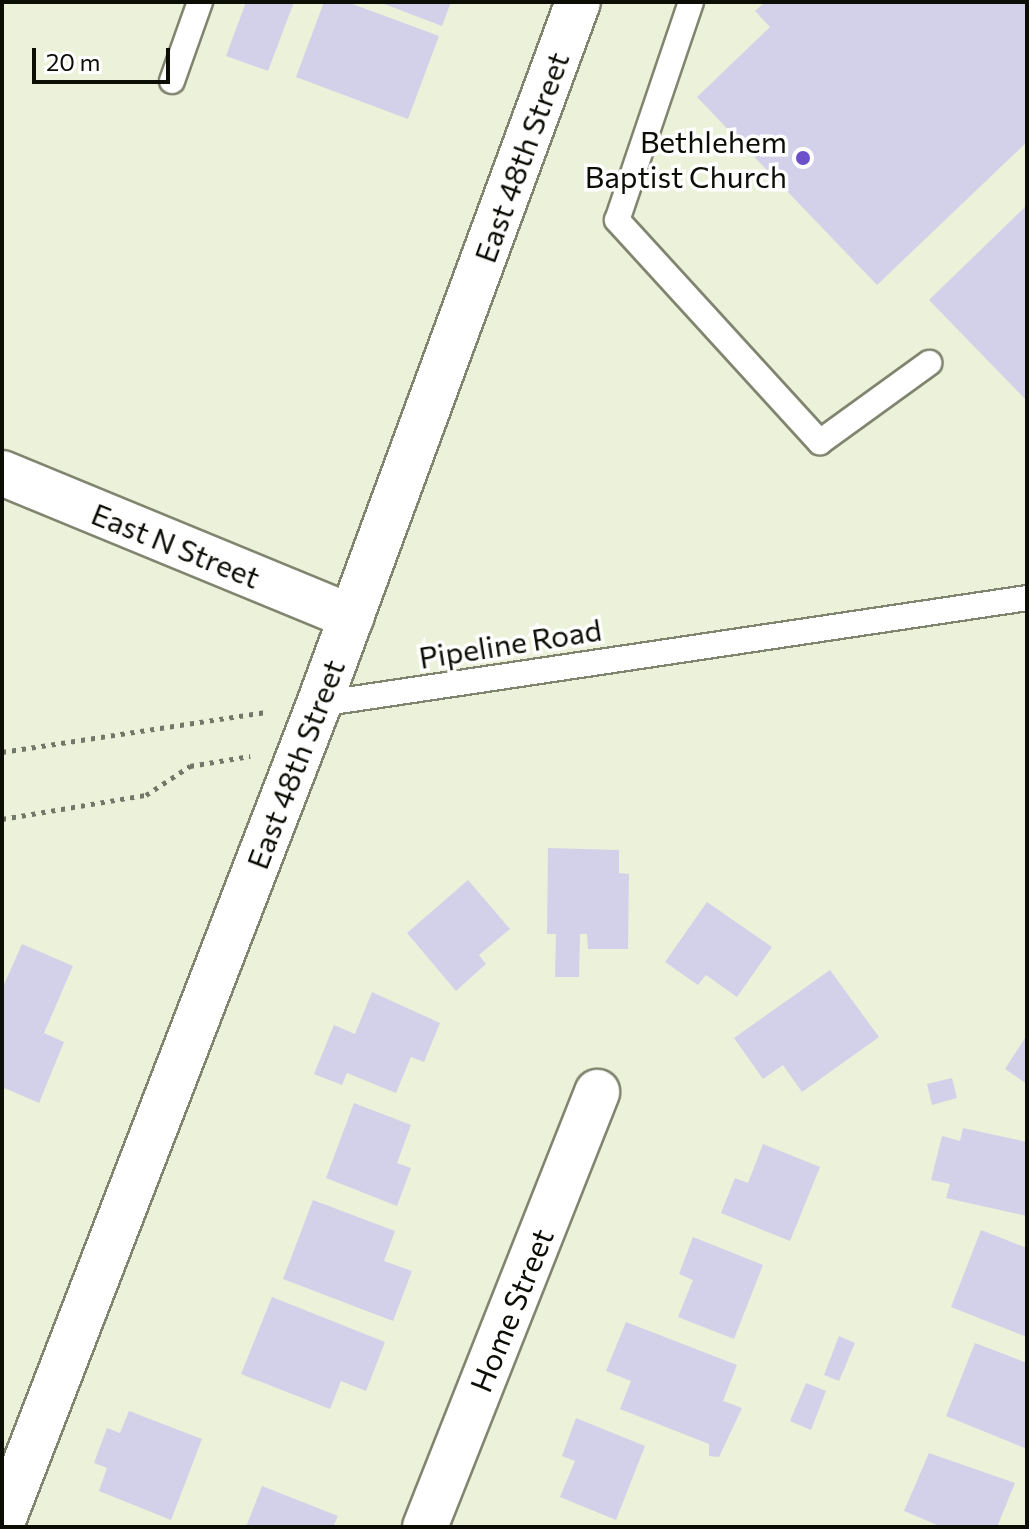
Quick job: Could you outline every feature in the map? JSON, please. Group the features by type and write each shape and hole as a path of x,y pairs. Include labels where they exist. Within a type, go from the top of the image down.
{"street":[{"name":"East 48th Street","path":"2,1523 319,704 578,2"},
{"name":"East N Street","path":"2,473 351,617"},
{"name":"Home Street","path":"425,1527 597,1092"}],"lane":[{"path":"172,81 200,2"},
{"path":"691,2 617,220 820,442 929,363"},
{"name":"Pipeline Road","path":"319,704 1027,598"}],"path":[{"path":"2,752 319,704"},
{"path":"2,819 146,795 190,766 250,756"}],"building":[{"path":"246,2 294,2 268,71 226,56"},
{"path":"324,2 347,2 439,36 408,119 296,77"},
{"path":"379,2 451,2 442,26"},
{"path":"765,2 1027,2 1027,142 877,285 697,97 770,27 755,11"},
{"path":"1027,205 1027,401 929,300"},
{"path":"548,848 619,850 619,873 629,874 628,949 588,949 587,934 580,934 579,977 555,977 556,934 547,934"},
{"path":"468,880 510,929 479,955 486,964 456,991 407,933"},
{"path":"707,902 772,947 737,997 706,975 698,985 665,962"},
{"path":"22,944 73,966 44,1033 64,1042 39,1103 2,1087 2,989"},
{"path":"830,970 879,1037 802,1092 783,1065 763,1079 734,1038"},
{"path":"372,992 440,1023 424,1062 411,1057 396,1093 347,1073 342,1085 314,1074 334,1025 355,1034"},
{"path":"1027,1035 1027,1084 1005,1069"},
{"path":"952,1078 957,1098 932,1105 927,1084"},
{"path":"354,1103 411,1125 397,1163 411,1168 397,1206 326,1178"},
{"path":"963,1128 1027,1142 1027,1216 946,1198 950,1184 931,1180 942,1136 960,1141"},
{"path":"763,1144 820,1167 790,1241 721,1213 735,1178 748,1183"},
{"path":"313,1200 395,1231 384,1261 412,1271 393,1321 283,1279"},
{"path":"981,1230 1027,1248 1027,1337 951,1307"},
{"path":"693,1237 763,1265 734,1339 678,1317 693,1280 679,1274"},
{"path":"272,1297 385,1342 366,1391 341,1381 330,1409 241,1374"},
{"path":"626,1322 737,1365 723,1401 742,1408 719,1457 709,1456 709,1444 620,1409 631,1381 606,1371"},
{"path":"839,1336 855,1343 839,1381 824,1375"},
{"path":"975,1343 1027,1363 1027,1449 946,1416"},
{"path":"806,1383 826,1391 811,1430 790,1421"},
{"path":"129,1411 202,1439 171,1520 99,1491 107,1468 94,1463 107,1428 120,1433"},
{"path":"576,1418 645,1446 616,1520 560,1497 575,1461 562,1456"},
{"path":"929,1453 1015,1483 997,1527 942,1527 904,1511"},
{"path":"262,1486 338,1516 333,1527 246,1527"}],"place":[{"name":"Bethlehem Baptist Church","path":"803,158"}]}
